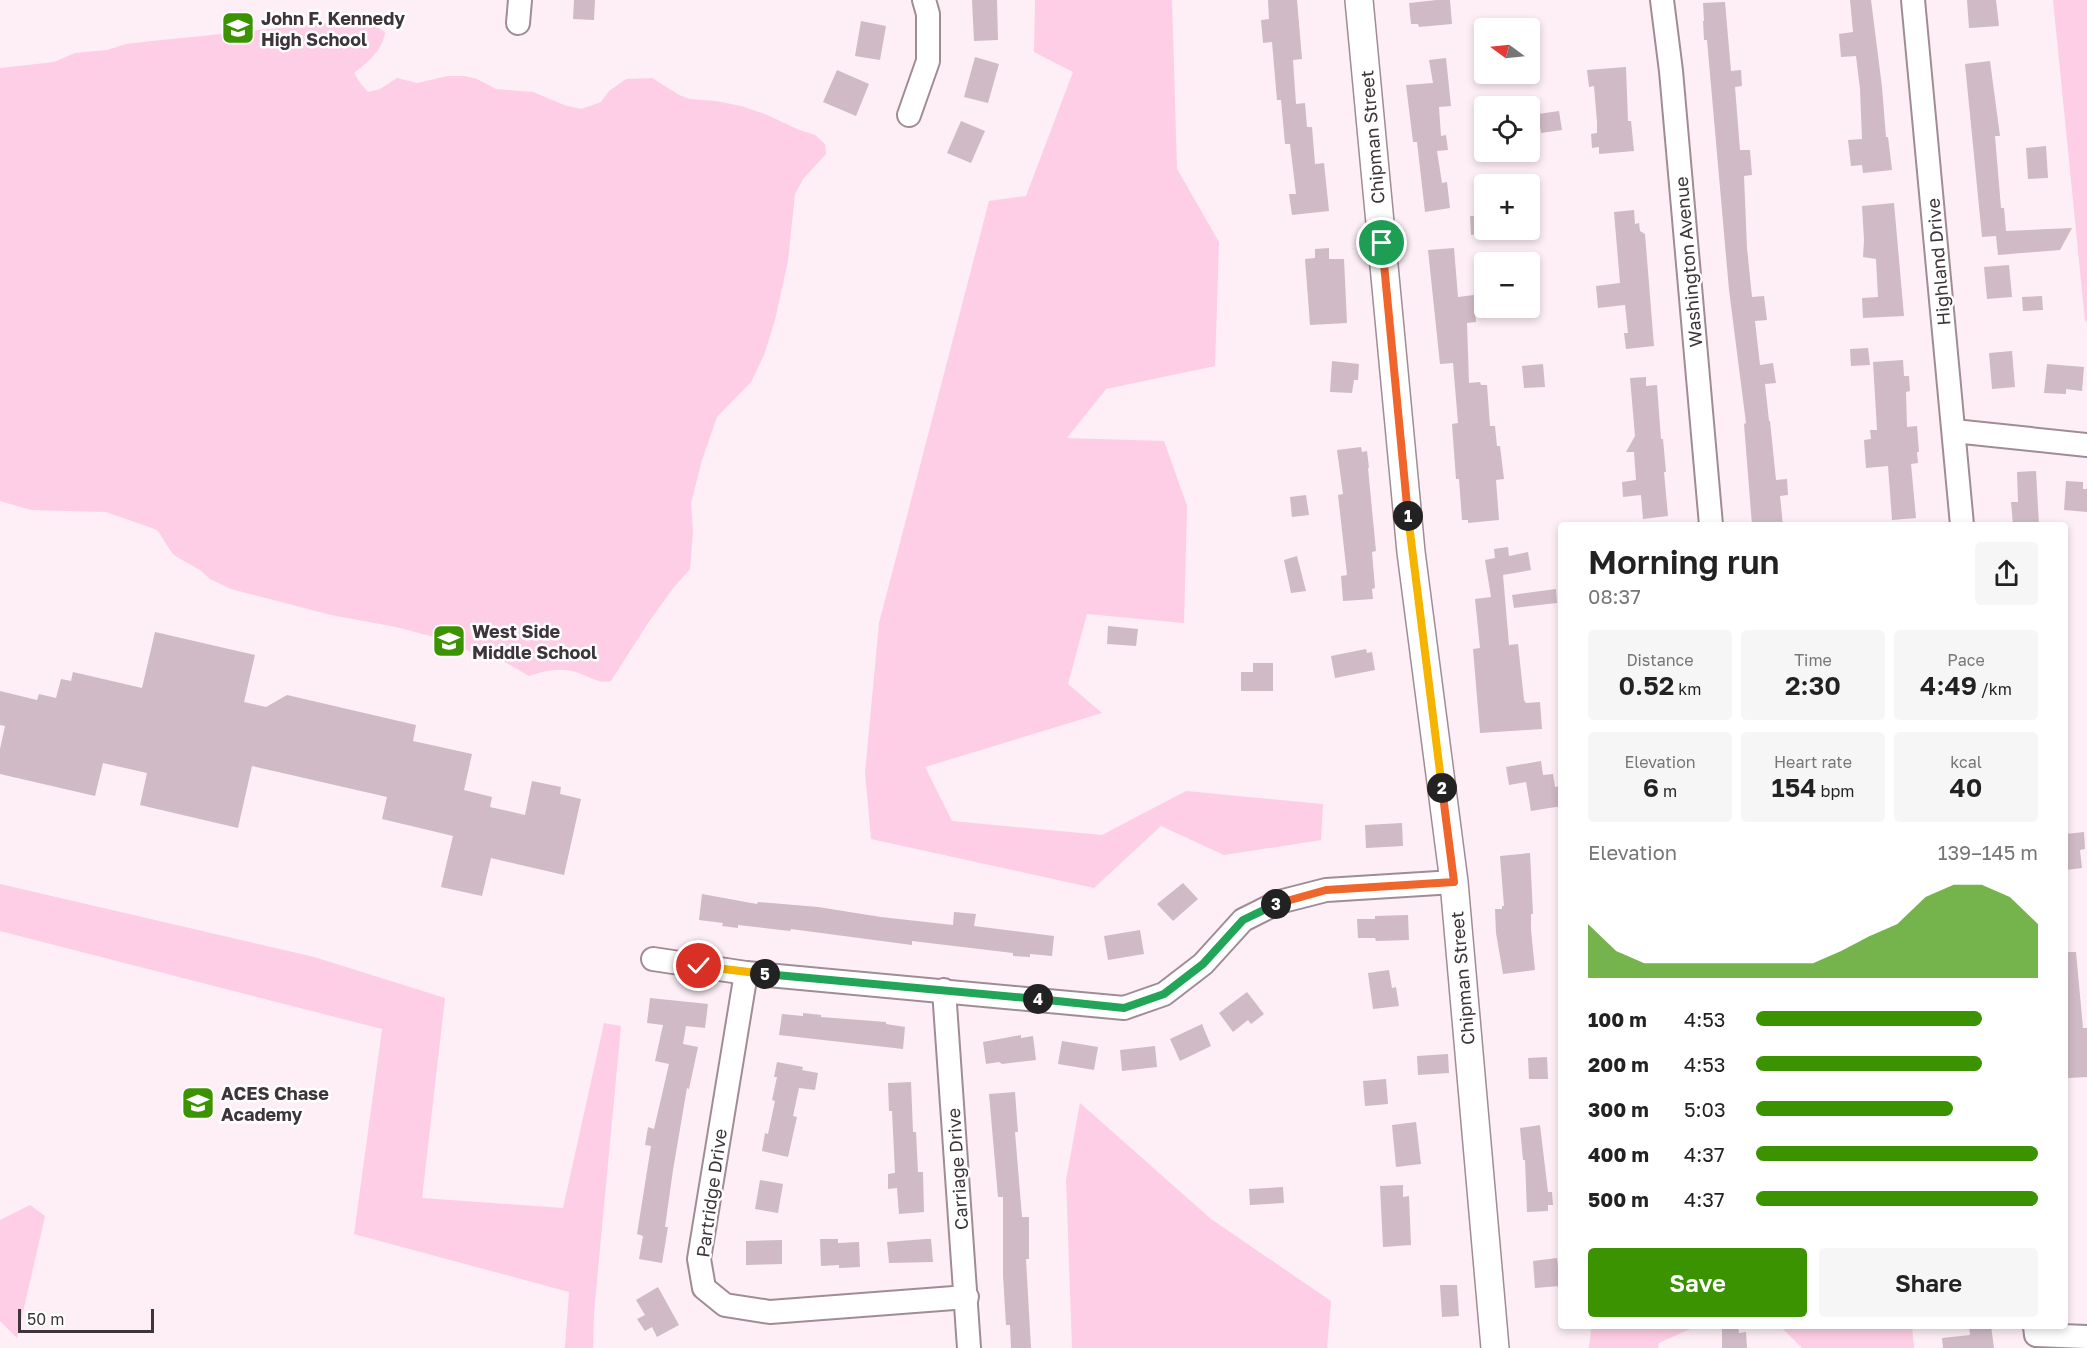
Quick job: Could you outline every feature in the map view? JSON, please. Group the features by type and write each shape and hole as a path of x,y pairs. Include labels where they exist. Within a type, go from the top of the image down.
{"street":[{"path":"518,23 520,0"},
{"path":"909,115 928,61 928,14 924,0"},
{"name":"Chipman Street","path":"1359,0 1412,552 1454,882 1495,1348"},
{"name":"Washington Avenue","path":"1662,0 1671,71 1711,522"},
{"name":"Highland Drive","path":"1913,0 1962,522"},
{"path":"1954,431 2087,445"},
{"path":"653,959 746,973 1124,1008 1164,994 1203,964 1243,920 1279,902 1326,890 1454,882"},
{"name":"Partridge Drive","path":"746,973 699,1259 704,1288 725,1305 770,1312 967,1297"},
{"name":"Carriage Drive","path":"944,990 969,1348"},
{"path":"2035,1330 2087,1337"}],"shaded area":[{"path":"1035,0 1172,0 1177,169 1219,242 1215,366 1106,389 1067,438 1164,441 1187,506 1184,623 1087,614 1068,684 1102,713 925,767 952,821 1102,835 1186,791 1323,804 1321,840 1224,855 1161,826 1094,888 871,839 865,773 879,623 989,201 1026,196 1073,72 1034,52"},
{"path":"2053,0 2087,0 2087,322 2085,321"},
{"path":"338,22 372,24 385,32 378,50 354,73 368,92 380,89 397,78 417,83 448,76 464,76 477,79 496,89 533,92 564,105 581,109 601,102 609,91 626,79 652,78 679,95 690,99 741,106 765,114 815,135 825,144 826,154 803,179 795,194 788,261 775,320 764,355 751,382 717,417 702,460 691,503 693,532 690,569 648,623 611,681 597,681 576,672 564,670 546,671 529,676 498,658 474,653 438,638 396,627 331,615 231,589 210,579 200,570 177,557 158,531 106,512 31,510 0,501 0,68 54,62 75,53 107,50 126,44"},
{"path":"0,884 314,957 445,998 422,1198 563,1208 604,1023 621,1026 594,1312 593,1348 565,1348 569,1292 354,1234 382,1029 0,931"},
{"path":"1080,1103 1211,1219 1331,1301 1327,1348 1072,1348 1066,1180"},
{"path":"30,1205 45,1216 17,1338 0,1321 0,1220"},
{"path":"1690,1329 1659,1343 1658,1348 1589,1348 1591,1330"},
{"path":"1783,1329 1912,1329 1914,1348 1802,1348"}],"building":[{"path":"574,0 595,0 594,20 573,19"},
{"path":"972,0 997,0 998,40 974,41"},
{"path":"1268,0 1297,0 1302,59 1293,60 1296,104 1305,103 1307,127 1312,127 1315,164 1324,163 1329,211 1292,215 1289,194 1296,194 1290,144 1285,144 1281,100 1277,100 1272,42 1263,43 1261,20 1269,19"},
{"path":"1450,0 1452,24 1419,27 1418,24 1411,24 1409,3"},
{"path":"1850,0 1871,0 1886,137 1888,137 1892,170 1863,173 1862,165 1851,166 1848,140 1862,139 1860,89 1856,56 1841,57 1839,34 1853,32"},
{"path":"1967,0 1996,0 1999,26 1969,28"},
{"path":"1725,2 1731,71 1741,70 1742,86 1735,87 1740,150 1750,150 1752,175 1744,176 1747,248 1752,297 1764,296 1767,320 1755,321 1760,365 1773,363 1776,383 1765,384 1776,480 1787,479 1788,495 1780,496 1783,522 1752,522 1744,424 1746,423 1729,290 1707,40 1704,40 1703,3"},
{"path":"861,21 886,26 880,60 855,56"},
{"path":"975,57 999,64 988,103 964,97"},
{"path":"1446,58 1451,106 1439,107 1441,136 1446,135 1448,150 1437,151 1442,183 1447,182 1450,208 1425,212 1417,142 1413,142 1406,85 1433,83 1429,60"},
{"path":"1990,61 2000,136 1995,136 2001,208 2004,208 2006,231 2072,228 2060,250 1998,255 1996,236 1982,237 1965,64"},
{"path":"1626,67 1628,121 1631,121 1634,151 1599,154 1599,147 1592,148 1591,134 1597,133 1597,122 1594,86 1589,87 1587,70"},
{"path":"837,70 869,84 856,116 823,102"},
{"path":"1559,111 1562,130 1541,133 1540,114"},
{"path":"961,121 985,131 971,163 947,153"},
{"path":"2046,146 2048,178 2028,179 2026,148"},
{"path":"1894,203 1904,316 1863,318 1862,298 1878,297 1876,259 1863,257 1862,206"},
{"path":"1634,210 1635,224 1639,223 1640,231 1645,234 1654,346 1626,349 1624,333 1628,333 1625,305 1598,308 1596,286 1620,283 1614,212"},
{"path":"1470,216 1474,216 1474,235 1471,235"},
{"path":"1329,248 1329,259 1344,259 1347,323 1310,325 1305,259 1315,258 1315,249"},
{"path":"1454,248 1458,297 1474,295 1476,322 1467,323 1469,383 1480,382 1481,385 1487,385 1490,426 1495,426 1504,479 1496,480 1499,520 1468,523 1468,520 1462,520 1452,424 1458,423 1453,363 1440,364 1428,250"},
{"path":"2009,265 2012,297 1987,299 1984,267"},
{"path":"2042,296 2043,310 2023,311 2022,297"},
{"path":"1868,348 1870,365 1851,366 1850,349"},
{"path":"2012,351 2015,387 1992,389 1989,353"},
{"path":"1903,360 1904,376 1909,376 1910,391 1906,392 1907,427 1917,426 1918,463 1911,464 1916,518 1892,520 1888,466 1866,468 1864,440 1871,439 1870,430 1877,430 1873,362"},
{"path":"1332,361 1359,364 1358,380 1354,380 1352,393 1330,392"},
{"path":"1543,364 1545,387 1524,388 1522,366"},
{"path":"2047,364 2084,367 2082,391 2066,389 2066,394 2044,393"},
{"path":"1646,377 1646,386 1657,385 1668,516 1643,519 1641,495 1623,497 1622,482 1636,480 1634,452 1626,452 1635,436 1630,378"},
{"path":"1361,447 1362,452 1367,451 1369,468 1376,551 1372,552 1375,588 1372,589 1373,599 1343,601 1341,576 1347,575 1338,495 1343,494 1337,450"},
{"path":"2036,471 2039,522 2013,522 2011,502 2018,502 2017,472"},
{"path":"2066,481 2083,482 2083,489 2087,489 2087,512 2064,510"},
{"path":"1306,495 1309,515 1292,517 1290,497"},
{"path":"1508,547 1509,556 1528,552 1531,570 1503,575 1509,645 1518,644 1524,700 1526,703 1540,702 1542,729 1480,733 1473,649 1480,648 1475,599 1491,597 1485,560 1495,558 1494,549"},
{"path":"1297,556 1306,591 1291,593 1284,560"},
{"path":"1556,589 1557,603 1514,608 1512,595"},
{"path":"1108,626 1138,629 1136,646 1107,644"},
{"path":"155,632 255,655 244,702 266,707 287,695 416,725 413,741 472,754 464,790 492,797 490,807 525,815 532,781 561,787 560,794 581,799 564,875 491,858 482,896 441,887 453,836 382,819 387,797 252,766 238,828 140,805 147,773 103,763 95,796 0,774 0,749 5,726 0,725 0,691 37,700 39,694 56,698 61,679 71,681 73,672 142,688"},
{"path":"1366,649 1367,653 1372,652 1375,670 1335,678 1331,656"},
{"path":"1253,663 1273,663 1273,691 1241,691 1241,672 1253,672"},
{"path":"1541,761 1543,775 1553,774 1555,787 1558,787 1558,807 1531,811 1526,782 1509,785 1506,767"},
{"path":"1402,823 1403,846 1366,848 1365,825"},
{"path":"2084,832 2085,849 2080,850 2082,868 2068,870 2068,834"},
{"path":"1530,853 1533,914 1531,914 1531,930 1535,970 1503,974 1496,933 1495,909 1502,909 1504,906 1500,856"},
{"path":"1183,883 1198,899 1173,921 1157,904"},
{"path":"702,894 757,904 758,902 818,907 953,925 954,912 976,914 974,926 1054,936 1052,956 1030,954 1030,957 1013,956 1013,953 912,941 912,945 791,929 790,931 738,925 738,928 722,926 723,923 699,920"},
{"path":"1408,915 1409,940 1376,941 1375,938 1358,938 1357,919"},
{"path":"1140,930 1144,954 1108,960 1104,936"},
{"path":"2068,952 2076,952 2083,1028 2087,1028 2087,1077 2068,1078"},
{"path":"1389,970 1392,988 1396,987 1399,1006 1373,1009 1368,973"},
{"path":"1247,992 1264,1014 1251,1024 1248,1020 1233,1032 1219,1013"},
{"path":"650,998 708,1004 705,1028 686,1026 683,1044 698,1047 689,1089 687,1088 673,1170 662,1263 639,1259 643,1236 637,1234 651,1146 645,1145 648,1127 654,1129 669,1064 655,1061 663,1025 647,1023"},
{"path":"803,1013 821,1015 821,1017 886,1022 886,1024 905,1027 903,1049 779,1035 782,1014 803,1016"},
{"path":"1202,1024 1211,1046 1180,1061 1170,1039"},
{"path":"1021,1035 1021,1038 1033,1036 1036,1060 986,1064 983,1042"},
{"path":"1062,1041 1098,1047 1094,1070 1058,1064"},
{"path":"1155,1046 1157,1067 1122,1071 1120,1050"},
{"path":"1448,1054 1449,1073 1418,1075 1417,1056"},
{"path":"1547,1057 1548,1079 1529,1079 1528,1058"},
{"path":"777,1062 803,1067 802,1070 818,1073 815,1090 799,1088 793,1116 797,1117 788,1157 762,1151 775,1101 772,1100 777,1077 774,1077"},
{"path":"1386,1079 1388,1104 1365,1106 1363,1081"},
{"path":"911,1082 913,1132 916,1132 918,1172 923,1172 924,1212 899,1214 897,1188 888,1189 888,1174 895,1173 892,1111 889,1111 888,1083"},
{"path":"1015,1092 1018,1132 1015,1132 1022,1217 1029,1217 1029,1259 1026,1259 1031,1348 1011,1348 1010,1325 1006,1325 1003,1275 1003,1197 998,1197 989,1094"},
{"path":"1416,1122 1421,1164 1396,1167 1392,1125"},
{"path":"1540,1125 1548,1192 1552,1192 1553,1205 1548,1205 1548,1211 1527,1212 1525,1160 1523,1160 1520,1128"},
{"path":"760,1180 783,1184 778,1213 755,1209"},
{"path":"1403,1185 1403,1197 1409,1196 1411,1245 1383,1247 1380,1186"},
{"path":"1283,1187 1284,1203 1250,1205 1249,1189"},
{"path":"820,1239 838,1239 838,1243 859,1242 860,1267 821,1266"},
{"path":"931,1239 933,1262 889,1263 887,1242"},
{"path":"782,1240 782,1264 746,1265 746,1241"},
{"path":"1557,1258 1558,1286 1535,1288 1533,1261"},
{"path":"1440,1285 1457,1285 1459,1316 1442,1317"},
{"path":"658,1287 679,1325 657,1337 652,1327 645,1331 637,1319 645,1315 636,1300"},
{"path":"1722,1329 1738,1329 1739,1333 1746,1332 1747,1348 1722,1348"},
{"path":"1969,1329 1991,1329 1994,1348 1943,1348 1942,1338 1970,1335"}],"place":[{"name":"John F. Kennedy High School","path":"238,28"},
{"name":"West Side Middle School","path":"449,641"},
{"name":"ACES Chase Academy","path":"198,1103"}],"route":[{"path":"699,966 746,973 1124,1008 1164,994 1203,964 1243,920 1279,902 1326,890 1454,882 1412,552 1382,243"}]}
